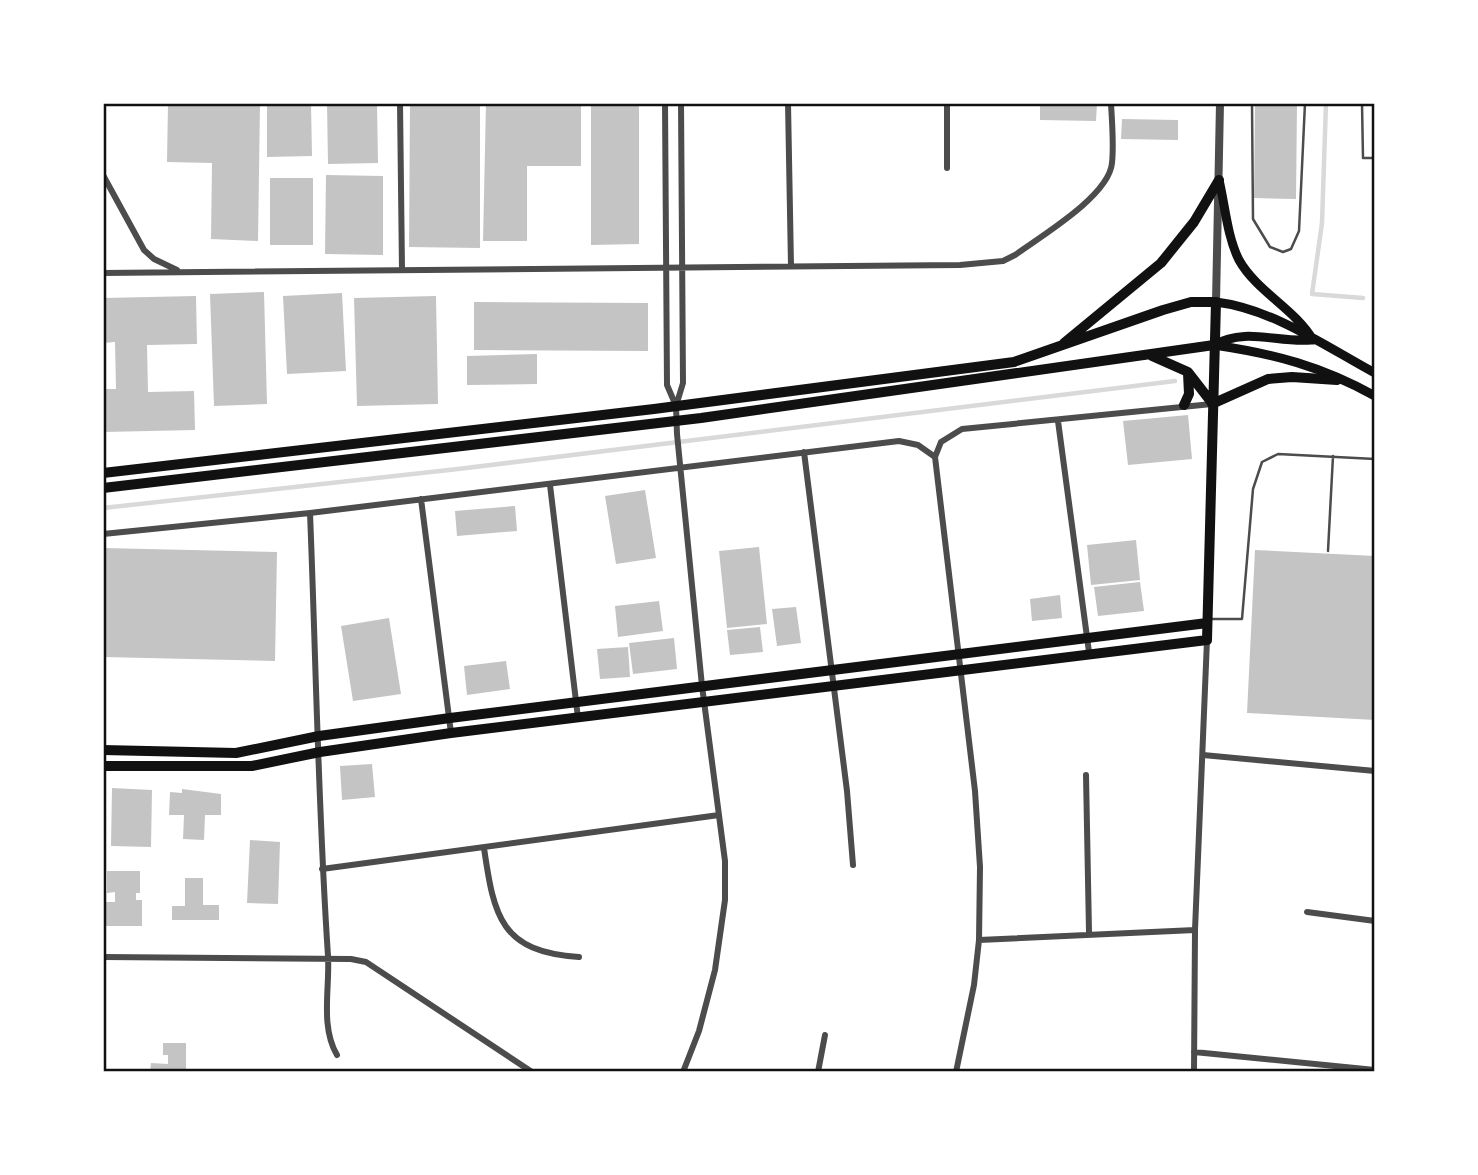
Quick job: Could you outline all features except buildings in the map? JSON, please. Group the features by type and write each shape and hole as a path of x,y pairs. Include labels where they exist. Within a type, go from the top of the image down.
{"main road":[{"path":"1219,180 1231,238 1240,261 1281,307 1304,324 1313,340"},
{"path":"1059,347 1161,263 1194,222 1219,180"},
{"path":"103,472 676,406 1014,362 1191,302 1216,302 1253,310 1375,373"},
{"path":"103,766 234,768 320,751 451,733 1089,652 1207,640 1216,302"},
{"path":"1214,345 1230,336 1245,335 1296,341 1313,340"},
{"path":"103,488 677,421 1214,345 1284,357 1375,396"},
{"path":"1150,355 1188,372 1212,404"},
{"path":"1184,405 1189,394 1188,372"},
{"path":"1212,404 1268,379 1292,377 1337,380"},
{"path":"103,750 236,752 319,736 450,718 1207,621"}],"street":[{"path":"400,103 402,270"},
{"path":"665,103 667,385 676,406 702,686 719,815 725,900 704,1015 683,1072"},
{"path":"676,406 683,383 681,103"},
{"path":"788,103 791,266"},
{"path":"947,103 947,167"},
{"path":"103,273 960,265 1003,261 1015,255 1094,195 1109,177 1112,164 1111,103"},
{"path":"1216,302 1220,103"},
{"path":"103,175 144,250 154,259 183,272"},
{"path":"956,1072 974,985 979,940 978,831 934,457 941,442 962,429 1212,404"},
{"path":"1058,421 1089,652"},
{"path":"103,534 550,485 899,441 918,445 934,457"},
{"path":"804,452 847,792 853,865"},
{"path":"550,485 578,718"},
{"path":"421,499 451,733"},
{"path":"310,513 322,869 328,959 328,1040 337,1055"},
{"path":"1194,1072 1195,930 1207,640"},
{"path":"1203,755 1375,771"},
{"path":"1086,775 1088,932"},
{"path":"322,869 719,815"},
{"path":"484,848 494,906 511,934 538,951 579,957"},
{"path":"1307,912 1375,921"},
{"path":"979,940 1088,932 1195,930"},
{"path":"103,957 328,959 366,962 532,1072"},
{"path":"818,1072 825,1035"},
{"path":"1194,1052 1375,1070"}],"lane":[{"path":"1252,103 1253,219 1270,247 1283,252 1291,249 1299,231 1305,103"},
{"path":"1362,103 1363,158 1375,158"},
{"path":"1207,621 1242,619 1253,489 1262,463 1278,454 1375,459"},
{"path":"1328,551 1333,456"}],"waterway":[{"path":"1326,103 1322,223 1312,294 1363,298"},
{"path":"103,508 458,469 1175,381"}]}
